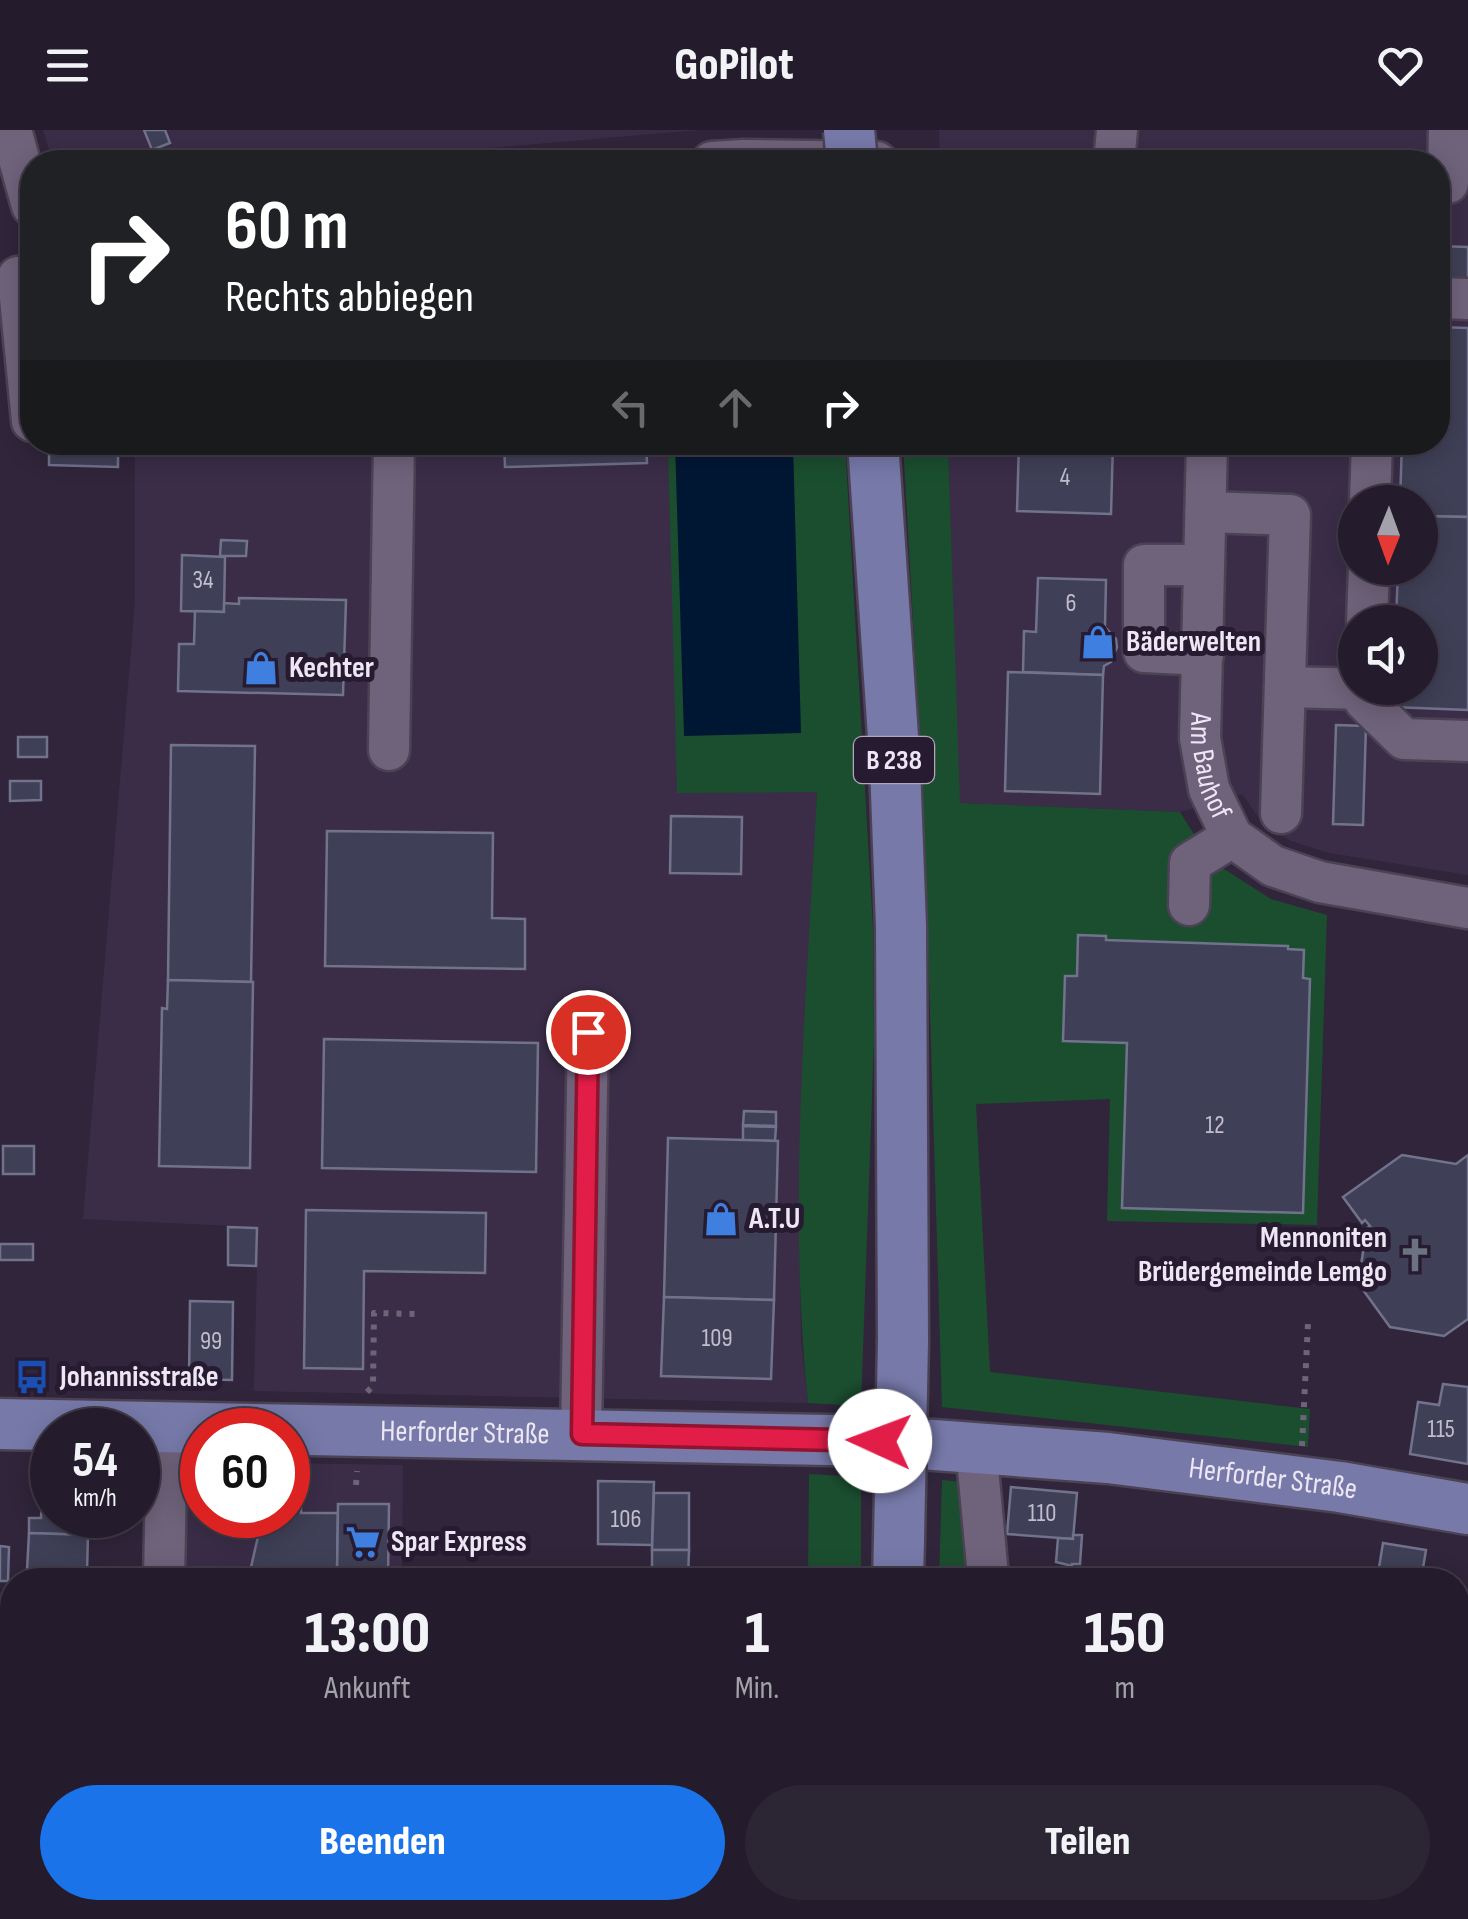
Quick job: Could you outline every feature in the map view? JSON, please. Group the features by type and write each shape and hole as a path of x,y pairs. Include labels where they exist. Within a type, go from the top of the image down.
{"main road":[{"name":"B 238","path":"874,455 898,866 903,1342 899,1559"},
{"name":"Herforder Straße","path":"0,1424 880,1441 1108,1458 1468,1508"}],"street":[{"path":"11,130 20,163"},
{"path":"1450,130 1451,183"},
{"path":"17,278 20,307"},
{"path":"389,750 394,455"},
{"name":"Am Bauhof","path":"1207,455 1200,738 1209,789 1232,838 1274,866 1320,882 1468,908"},
{"path":"1371,485 1372,455"},
{"path":"1206,512 1290,515 1281,812"},
{"path":"1202,655 1144,652 1144,565 1204,565"},
{"path":"1285,687 1338,688"},
{"path":"1369,705 1404,739 1468,740"},
{"path":"1189,905 1190,864 1232,838"},
{"path":"582,1434 588,1032"},
{"path":"164,1568 167,1425"},
{"path":"976,1447 987,1568"}],"path":[{"path":"356,1485 358,1399 374,1386 374,1313 417,1314"},
{"path":"1300,1482 1308,1323"}],"shaded area":[{"path":"43,130 699,130 466,150 49,150"},
{"path":"939,130 1468,130 1468,875 1329,853 1291,841 1264,825 1242,794 1180,812 959,803 948,455 1450,455 1450,150 940,150"},
{"path":"135,455 673,455 817,792 799,1208 801,1340 808,1403 254,1391 258,1227 83,1219 135,603"},
{"path":"310,1463 403,1465 402,1568 177,1568 180,1471 180,1538 310,1538"}],"green space":[{"path":"668,455 846,455 873,928 874,1040 861,1406 808,1403 802,1327 801,1098 817,792 677,793"},
{"path":"904,455 948,455 960,803 1180,812 1210,860 1271,899 1327,915 1317,1225 1107,1221 1110,1099 976,1104 990,1372 1310,1409 1308,1447 942,1407 924,815"},
{"path":"809,1474 861,1477 861,1568 808,1568"},
{"path":"942,1480 972,1483 981,1568 939,1568"}],"water":[{"path":"675,455 793,455 801,733 684,736"}],"building":[{"path":"144,130 165,130 170,143 152,150"},
{"path":"1450,246 1468,247 1468,284 1450,283"},
{"path":"1450,327 1468,328 1468,517 1438,516 1438,485 1401,485 1402,455 1450,455"},
{"path":"49,455 118,455 118,467 49,465"},
{"path":"505,455 647,455 647,463 505,467"},
{"path":"1019,455 1113,455 1111,514 1017,511"},
{"path":"1438,516 1468,517 1468,710 1393,707 1438,705 1438,605 1397,605 1397,585 1438,585"},
{"path":"221,540 247,541 246,556 220,556"},
{"path":"182,555 225,557 224,612 181,611"},
{"path":"1038,578 1106,580 1105,627 1116,639 1117,647 1111,662 1104,666 1103,675 1023,672 1024,631 1036,632"},
{"name":"Kechter","path":"239,598 346,600 343,695 178,691 179,644 194,644 195,611 224,612 224,603 239,604"},
{"path":"1008,672 1103,675 1100,794 1005,791"},
{"path":"1336,725 1366,726 1363,825 1333,824"},
{"path":"18,737 47,737 47,757 18,757"},
{"path":"171,745 255,746 251,982 168,980"},
{"path":"10,781 41,781 41,800 10,801"},
{"path":"671,816 742,817 741,874 670,873"},
{"path":"327,831 493,833 492,918 525,919 525,969 325,966"},
{"path":"1078,935 1106,936 1106,940 1288,946 1304,950 1303,978 1310,979 1303,1213 1122,1208 1127,1043 1063,1041 1065,976 1077,976"},
{"path":"168,980 253,982 250,1168 159,1166 162,1008 167,1009"},
{"path":"324,1039 538,1043 536,1172 322,1168"},
{"path":"744,1111 776,1112 776,1126 743,1125"},
{"path":"743,1126 776,1127 775,1141 743,1140"},
{"name":"A.T.U","path":"668,1138 778,1141 774,1300 664,1297"},
{"path":"3,1146 34,1146 34,1174 3,1174"},
{"name":"Mennoniten Brüdergemeinde Lemgo","path":"1402,1155 1456,1164 1468,1155 1468,1319 1444,1336 1390,1327 1358,1283 1370,1226 1365,1220 1362,1223 1343,1197"},
{"path":"306,1210 486,1213 485,1273 364,1271 363,1369 304,1368"},
{"path":"228,1227 257,1228 256,1266 228,1265"},
{"path":"0,1244 33,1244 33,1260 0,1260"},
{"path":"664,1297 774,1300 771,1379 661,1376"},
{"path":"190,1301 233,1302 232,1380 189,1379"},
{"path":"1443,1384 1468,1387 1468,1464 1410,1454 1418,1402 1439,1405"},
{"path":"598,1481 654,1482 652,1545 598,1544"},
{"path":"1011,1487 1077,1493 1073,1539 1007,1534"},
{"path":"654,1493 689,1493 689,1550 652,1550"},
{"name":"Spar Express","path":"338,1504 389,1504 388,1568 337,1568"},
{"path":"310,1513 338,1513 337,1568 251,1568 258,1538 310,1538"},
{"path":"29,1533 30,1538 88,1538 87,1568 27,1568"},
{"path":"1073,1535 1082,1535 1080,1564 1056,1562 1058,1538 1073,1539"},
{"path":"1383,1543 1426,1550 1423,1568 1379,1568"},
{"path":"0,1546 9,1547 8,1568 0,1568"},
{"path":"652,1550 689,1550 688,1568 652,1568"}],"place":[{"name":"Bäderwelten","path":"1098,642"},
{"name":"Kechter","path":"261,668"},
{"name":"A.T.U","path":"721,1219"},
{"name":"Mennoniten Brüdergemeinde Lemgo","path":"1415,1255"},
{"name":"Johannisstraße","path":"32,1377"},
{"name":"Spar Express","path":"363,1542"}],"route":[{"path":"588,1032 582,1434 880,1441"}]}
